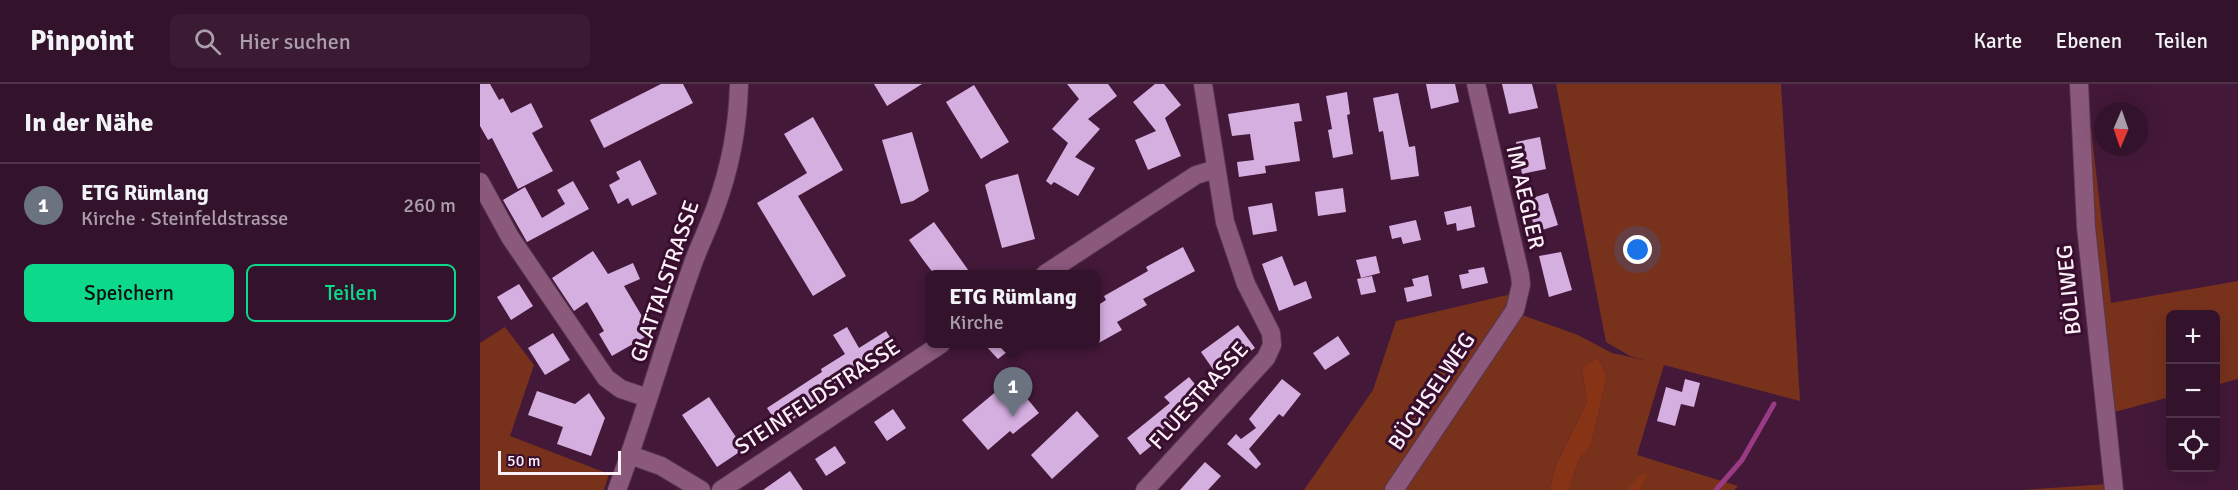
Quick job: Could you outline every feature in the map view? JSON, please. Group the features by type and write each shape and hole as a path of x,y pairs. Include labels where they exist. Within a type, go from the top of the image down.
{"street":[{"name":"GLATTALSTRASSE","path":"617,490 692,266 716,207 731,152 738,110 739,84"},
{"name":"FLUESTRASSE","path":"1145,490 1266,358 1272,345 1271,333 1246,284 1225,222 1203,84"},
{"name":"IM AEGLER","path":"1476,84 1521,285 1515,310 1509,318"},
{"name":"BÖLIWEG","path":"2079,84 2086,227 2114,490"},
{"path":"1051,270 1196,175 1216,170"},
{"path":"480,182 510,236 606,378 621,389 648,398"},
{"name":"BÜCHSELWEG","path":"1394,490 1509,318"},
{"name":"STEINFELDSTRASSE","path":"721,490 934,348"},
{"path":"630,455 661,466 701,490"}],"shaded area":[{"path":"1556,84 1781,84 1800,401 1664,365 1637,455 1738,486 1734,490 1569,490 1579,459 1591,446 1607,376 1598,357 1582,368 1587,402 1556,465 1549,490 1304,490 1373,390 1396,321 1516,293 1519,314 1578,335 1612,353 1644,360 1630,356 1606,342"},
{"path":"2086,84 2111,303 2238,281 2238,379 2220,384 2220,310 2166,310 2166,398 2111,413 2098,302"},
{"path":"505,327 534,365 510,436 609,474 604,490 480,490 480,343"},
{"path":"1598,357 1607,376 1591,446 1579,459 1569,490 1549,490 1556,465 1587,402 1582,368"},
{"path":"1648,474 1639,490 1627,490 1639,476"},
{"path":"2109,484 2110,490 2022,490"}],"building":[{"path":"480,84 490,84 499,100 503,98 511,113 531,103 543,127 532,133 553,171 518,189 492,138 488,140 480,126"},
{"path":"661,84 683,84 693,103 604,148 590,120"},
{"path":"874,84 922,84 887,106"},
{"path":"1067,84 1108,84 1117,96 1088,119 1100,129 1075,157 1095,168 1078,196 1054,182 1051,185 1046,181 1068,143 1052,129 1079,99"},
{"path":"1155,84 1164,84 1181,105 1165,118 1181,156 1148,170 1135,140 1156,131 1133,102"},
{"path":"1426,84 1455,84 1459,102 1431,109"},
{"path":"1502,84 1532,84 1538,108 1509,114"},
{"path":"974,85 1009,142 981,159 946,102"},
{"path":"1347,92 1350,114 1347,115 1353,154 1333,158 1328,130 1332,129 1326,96"},
{"path":"1398,93 1409,147 1415,146 1419,176 1391,180 1383,131 1379,132 1373,98"},
{"path":"1299,103 1302,121 1294,122 1300,161 1265,166 1266,173 1239,177 1237,162 1254,160 1250,134 1232,136 1228,114"},
{"path":"813,117 843,170 798,196 846,276 813,296 757,203 807,173 784,134"},
{"path":"912,132 929,191 913,201 901,204 882,140"},
{"path":"1540,137 1546,169 1522,174 1516,142"},
{"path":"640,160 657,194 632,206 628,198 618,204 609,185 620,179 616,172"},
{"path":"1018,174 1035,239 1002,248 985,185 991,181"},
{"path":"573,181 589,209 527,242 503,200 525,187 542,218 565,204 557,190"},
{"path":"1343,188 1346,212 1318,216 1315,192"},
{"path":"1548,193 1558,225 1536,232 1526,200"},
{"path":"1272,203 1277,231 1253,235 1248,207"},
{"path":"1471,206 1475,227 1457,231 1456,223 1447,225 1444,212"},
{"path":"1416,220 1421,240 1403,244 1401,237 1392,239 1389,226"},
{"path":"934,222 968,270 931,270 909,240"},
{"path":"1183,247 1195,271 1143,299 1147,305 1117,322 1122,330 1100,342 1100,304 1106,300 1104,296 1148,271 1146,267"},
{"path":"593,251 608,274 633,263 640,279 624,286 652,333 612,356 599,334 604,331 587,302 574,311 552,278"},
{"path":"1561,252 1572,290 1549,297 1539,256"},
{"path":"1282,256 1294,286 1306,281 1312,298 1279,311 1262,264"},
{"path":"1376,256 1380,273 1361,278 1356,260"},
{"path":"1484,267 1488,283 1462,289 1459,275 1469,273 1468,270"},
{"path":"1428,275 1432,296 1407,302 1404,288 1414,286 1412,279"},
{"path":"1372,276 1376,292 1361,295 1357,279"},
{"path":"519,284 533,306 511,320 497,297"},
{"path":"1238,325 1255,348 1217,375 1201,352"},
{"path":"847,327 859,348 886,331 895,345 817,396 820,401 780,428 767,408 845,354 833,335"},
{"path":"553,333 570,360 545,375 528,348"},
{"path":"1338,336 1350,354 1325,370 1313,353"},
{"path":"988,348 1012,348 998,359"},
{"path":"1189,377 1204,395 1163,429 1166,434 1140,455 1127,438 1170,403 1164,397"},
{"path":"1011,379 1039,413 1013,434 1010,431 988,450 962,420"},
{"path":"1282,379 1301,394 1283,417 1279,414 1249,449 1261,464 1256,469 1227,444 1236,434 1241,439 1256,428 1249,419"},
{"path":"1685,379 1700,383 1694,407 1681,404 1675,426 1657,421 1666,387 1682,392"},
{"path":"537,391 575,404 589,393 605,418 591,456 557,444 563,427 528,415"},
{"path":"709,397 744,449 717,467 682,415"},
{"path":"893,409 906,428 887,441 874,422"},
{"path":"1077,411 1099,436 1052,479 1031,455"},
{"path":"835,446 846,463 826,476 815,459"},
{"path":"1205,462 1221,476 1208,490 1180,490"},
{"path":"790,471 803,490 763,490"}],"waterway":[{"path":"1716,490 1742,460 1774,404"}],"place":[{"name":"ETG Rümlang","path":"1013,417"}]}
